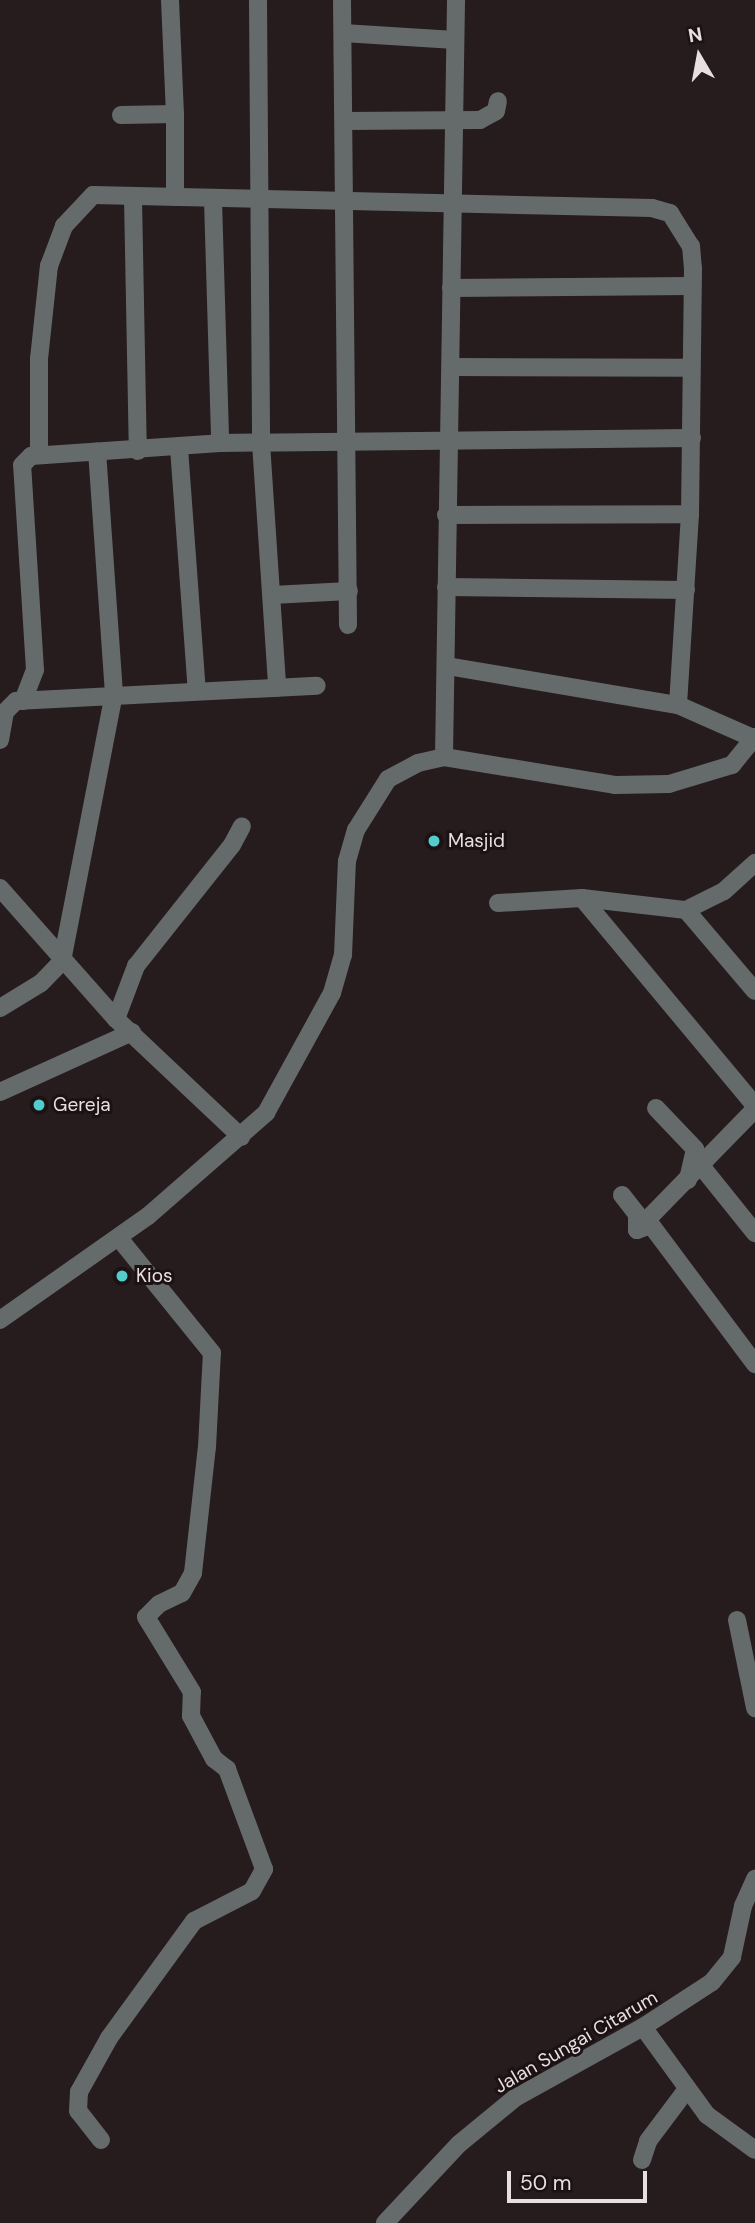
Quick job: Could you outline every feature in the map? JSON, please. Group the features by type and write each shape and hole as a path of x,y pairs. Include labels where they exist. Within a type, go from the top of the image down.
{"street":[{"path":"170,0 175,114 174,197"},
{"path":"258,0 261,443 277,687"},
{"path":"342,0 346,202 343,445 348,625"},
{"path":"444,757 447,666 446,444 451,367 456,0"},
{"path":"343,33 455,40"},
{"path":"345,121 453,122 491,116 498,101"},
{"path":"121,115 175,114"},
{"path":"39,455 39,359 49,265 64,226 93,195 260,202 652,208 670,213 691,246 690,514 678,705"},
{"path":"133,198 138,451"},
{"path":"213,200 220,443"},
{"path":"451,288 691,286"},
{"path":"451,367 691,368"},
{"path":"23,701 35,670 22,464 39,455 138,451 220,443 446,444 692,438"},
{"path":"179,448 197,691"},
{"path":"0,1008 41,982 62,961 114,694 97,452"},
{"path":"446,515 690,514"},
{"path":"446,587 686,590"},
{"path":"272,595 349,591"},
{"path":"0,1320 203,1173 266,1114 332,993 343,955 347,861 356,830 388,779 418,763 444,757 615,785 669,784 732,765 755,738 678,705 447,666"},
{"path":"0,740 2,719 10,705 23,701 317,685"},
{"path":"116,1018 136,966 232,845 242,826"},
{"path":"498,903 582,898 686,910 724,891 755,863"},
{"path":"0,888 62,961 116,1018 241,1138"},
{"path":"582,898 755,1108 702,1167 637,1230"},
{"path":"686,910 752,982"},
{"path":"0,1092 132,1032"},
{"path":"656,1108 695,1149 688,1180"},
{"path":"702,1167 755,1233"},
{"path":"622,1195 637,1214 637,1230"},
{"path":"637,1230 651,1225 755,1364"},
{"path":"100,2140 78,2111 79,2092 109,2038 194,1921 252,1891 264,1869 227,1769 214,1759 191,1716 192,1692 146,1617 159,1604 182,1593 193,1573 212,1353 118,1237"},
{"path":"737,1619 755,1708"},
{"name":"Jalan Sungai Citarum","path":"385,2223 459,2144 514,2098 643,2027 712,1982 732,1957 747,1924 755,1879"},
{"path":"643,2027 707,2115 755,2150"},
{"path":"642,2160 648,2141 687,2089"}],"place":[{"name":"Masjid","path":"434,841"},
{"name":"Gereja","path":"39,1105"},
{"name":"Kios","path":"122,1276"}]}
